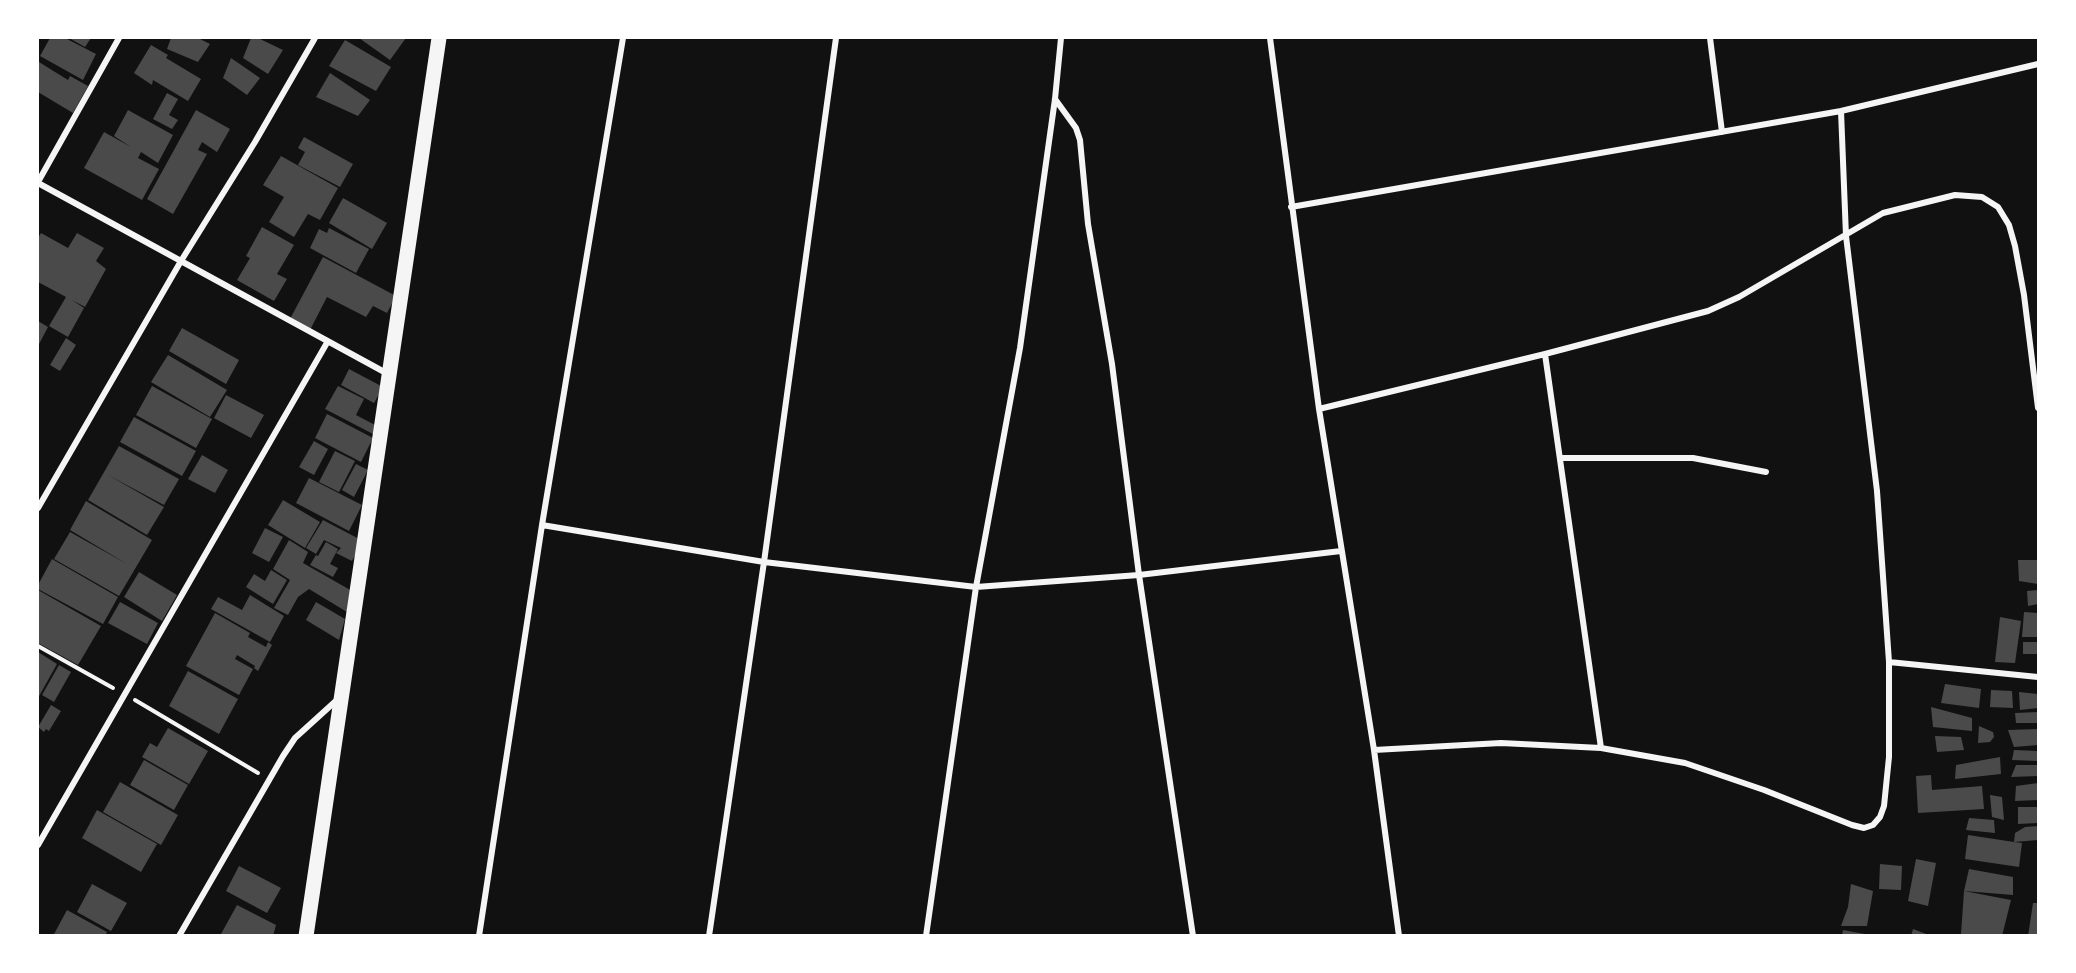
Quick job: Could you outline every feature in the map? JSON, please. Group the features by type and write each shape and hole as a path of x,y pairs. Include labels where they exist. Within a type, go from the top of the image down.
{"main road":[{"path":"306,936 439,38"}],"street":[{"path":"119,38 38,182 388,374"},
{"path":"38,508 181,261 255,142 315,38"},
{"path":"479,936 542,525 623,38"},
{"path":"709,936 764,562 836,38"},
{"path":"926,936 976,587 1020,348 1055,99 1061,38"},
{"path":"1270,38 1319,409 1374,750 1400,936"},
{"path":"1710,38 1722,132"},
{"path":"1291,207 1841,111 2038,64"},
{"path":"1055,99 1076,128 1080,140 1088,224 1112,364 1139,575 1193,936"},
{"path":"1374,750 1501,743 1601,748 1685,763 1864,828 1873,825 1880,817 1885,796 1889,757 1889,662 1876,491 1846,236 1841,111"},
{"path":"1319,409 1545,354 1708,311 1739,297 1883,213 1956,195 1982,197 1998,207 2009,225 2024,296 2038,408"},
{"path":"38,845 328,341"},
{"path":"1545,354 1601,748"},
{"path":"1560,458 1693,458 1766,472"},
{"path":"542,525 764,562 976,587 1139,575 1341,552"},
{"path":"1889,662 2038,677"},
{"path":"179,936 295,738 341,696"}],"path":[{"path":"38,646 269,780"}],"building":[{"path":"50,38 65,38 96,54 83,80 40,56"},
{"path":"69,38 91,38 85,47"},
{"path":"171,38 198,38 210,44 198,62 167,49"},
{"path":"251,38 258,38 283,50 268,74 243,58"},
{"path":"359,38 406,38 390,60"},
{"path":"345,40 391,67 376,91 329,66"},
{"path":"151,45 168,55 166,58 201,79 188,101 153,80 152,85 134,73"},
{"path":"231,58 260,78 247,95 223,78"},
{"path":"39,62 68,80 70,76 88,86 73,113 38,92"},
{"path":"330,73 370,100 358,116 316,97"},
{"path":"167,93 178,99 169,115 178,120 172,129 153,119"},
{"path":"128,110 173,135 158,163 141,152 138,158 159,169 142,200 84,168 104,132 131,147 114,136"},
{"path":"196,110 230,129 217,152 202,142 198,150 207,154 173,214 147,199"},
{"path":"304,137 353,164 340,187 298,165 305,152 298,148"},
{"path":"281,156 338,188 320,220 308,214 294,237 269,222 284,197 263,185"},
{"path":"343,198 387,223 372,249 329,223"},
{"path":"262,227 294,245 277,274 287,279 274,301 237,280 250,258 246,256"},
{"path":"329,228 369,249 356,273 310,248 319,229 327,233"},
{"path":"41,233 68,248 77,233 104,248 96,261 106,269 85,307 72,300 84,308 68,337 49,326 66,297 38,282 38,238"},
{"path":"323,257 396,296 387,313 373,306 366,317 327,297 310,330 290,319"},
{"path":"38,321 48,327 38,346"},
{"path":"182,328 239,360 226,384 169,351"},
{"path":"66,338 76,345 60,371 50,365"},
{"path":"168,355 227,390 210,417 151,382"},
{"path":"349,369 383,387 374,403 341,385"},
{"path":"152,386 212,419 196,448 136,415"},
{"path":"338,386 364,399 356,415 377,426 373,434 325,409"},
{"path":"226,395 264,415 251,438 214,418"},
{"path":"327,414 373,438 361,462 315,438"},
{"path":"134,417 196,451 182,476 120,442"},
{"path":"314,441 328,449 314,475 299,467"},
{"path":"119,446 179,479 164,505 108,475 164,507 147,535 88,500"},
{"path":"335,451 355,461 339,492 319,482"},
{"path":"202,455 228,470 215,493 188,479"},
{"path":"356,464 368,470 354,497 342,490"},
{"path":"309,478 362,505 349,531 296,503"},
{"path":"283,500 320,522 305,548 268,525"},
{"path":"86,501 152,540 119,596 54,559 70,532 127,564 70,530"},
{"path":"323,520 363,541 352,561 336,553 341,548 324,540 316,554 306,548"},
{"path":"265,528 283,537 269,562 252,553"},
{"path":"289,540 308,552 303,563 352,591 347,612 309,589 298,597 288,615 274,608 290,580 273,569"},
{"path":"326,542 338,549 330,564 338,568 333,577 310,565"},
{"path":"52,559 118,597 103,624 38,589"},
{"path":"2018,560 2038,560 2038,584 2019,581"},
{"path":"271,570 287,580 273,604 246,587 254,574 265,581"},
{"path":"139,572 177,595 162,621 124,597"},
{"path":"38,590 101,626 78,665 38,643"},
{"path":"2038,590 2038,604 2028,606 2027,591"},
{"path":"250,595 284,616 270,642 211,609 218,597 242,610"},
{"path":"120,602 158,623 147,644 108,623"},
{"path":"316,602 345,619 339,640 306,620"},
{"path":"2024,612 2038,613 2038,637 2022,637"},
{"path":"215,613 250,633 248,637 266,647 268,642 272,645 258,671 254,668 255,666 237,655 235,659 253,669 239,695 186,666"},
{"path":"2000,617 2021,621 2015,663 1995,662"},
{"path":"2023,642 2038,642 2038,654 2023,654"},
{"path":"38,652 57,664 38,698"},
{"path":"59,665 71,672 54,702 42,695"},
{"path":"188,671 238,699 219,734 169,706"},
{"path":"1945,684 1981,689 1979,708 1941,703"},
{"path":"1991,690 2012,691 2013,708 1990,707"},
{"path":"2019,692 2038,694 2038,708 2020,710"},
{"path":"51,705 61,711 49,731 46,729 44,732 38,727"},
{"path":"1931,707 1972,718 1972,731 1933,727"},
{"path":"2038,712 2038,723 2016,723 2015,713"},
{"path":"1979,726 1993,732 1994,737 1990,742 1978,743"},
{"path":"168,728 208,751 189,784 142,757 150,743 157,747"},
{"path":"2038,729 2038,745 2014,747 2008,730"},
{"path":"1935,736 1961,737 1964,750 1937,752"},
{"path":"2014,750 2038,751 2038,761 2012,760"},
{"path":"2000,757 2001,774 1955,779 1956,765"},
{"path":"144,760 188,785 174,810 130,785"},
{"path":"2016,765 2038,765 2038,776 2011,777"},
{"path":"1931,775 1932,790 1982,786 1984,809 1918,813 1916,776"},
{"path":"120,782 178,815 161,845 103,812"},
{"path":"2038,783 2038,800 2015,801 2016,786"},
{"path":"1990,795 2002,797 2004,820 1992,817"},
{"path":"2018,807 2038,807 2038,823 2018,824"},
{"path":"97,810 157,844 141,872 82,838"},
{"path":"1969,818 1994,820 1995,833 1966,830"},
{"path":"2038,826 2038,840 2014,842 2015,833 2025,827"},
{"path":"1968,835 2022,843 2019,867 1965,859"},
{"path":"1916,859 1936,863 1928,906 1908,901"},
{"path":"1880,864 1902,866 1901,890 1879,889"},
{"path":"239,866 281,888 267,913 226,891"},
{"path":"1969,869 2013,877 2013,895 1964,891"},
{"path":"92,884 127,903 111,931 77,912"},
{"path":"1851,884 1873,891 1867,926 1841,926 1848,907"},
{"path":"1964,891 2011,900 2002,936 1961,934"},
{"path":"2033,903 2038,903 2038,936 2028,936"},
{"path":"237,905 276,925 273,936 221,934"},
{"path":"67,910 107,932 105,936 53,936"},
{"path":"1913,929 1929,935 1929,936 1911,936"},
{"path":"1843,930 1865,934 1865,936 1842,936"}]}
